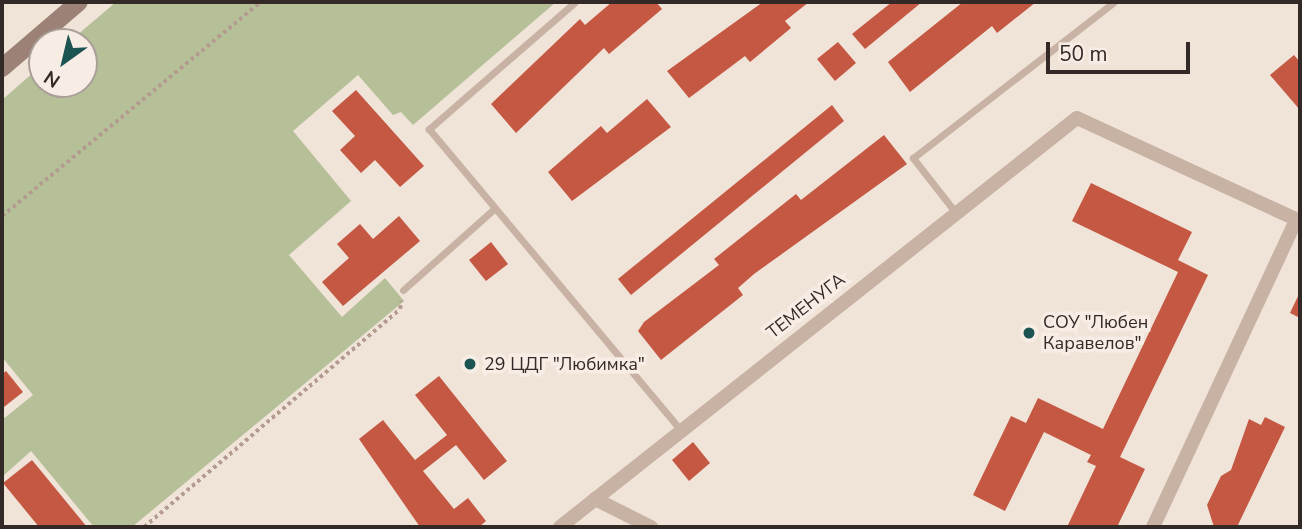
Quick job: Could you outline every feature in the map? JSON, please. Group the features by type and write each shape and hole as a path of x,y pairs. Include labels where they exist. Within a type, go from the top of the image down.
{"main road":[{"path":"2,68 79,2"}],"street":[{"name":"ТЕМЕНУГА","path":"560,527 680,429 1077,118 1298,220"},
{"path":"1153,527 1298,220"},
{"path":"594,499 650,527"}],"lane":[{"path":"575,2 429,129 680,429"},
{"path":"956,213 913,158 1114,2"},
{"path":"403,289 495,208"}],"path":[{"path":"2,216 261,2"},
{"path":"144,527 400,309 403,289"}],"green space":[{"path":"116,2 556,2 413,125 401,112 393,115 358,75 293,131 351,201 289,255 342,317 385,278 404,301 132,527 94,527 31,451 2,477 2,420 33,395 2,357 2,100 28,77 28,98 98,98 98,28 85,28"}],"building":[{"path":"612,2 656,2 662,9 609,54 604,48 516,133 491,104 580,19 585,25"},
{"path":"763,2 809,2 785,21 791,28 750,62 745,56 689,98 667,71"},
{"path":"892,2 922,2 865,49 852,34"},
{"path":"963,2 1036,2 997,33 992,26 910,92 888,62"},
{"path":"838,42 856,63 835,81 817,59"},
{"path":"1294,55 1300,62 1300,110 1270,75"},
{"path":"356,90 424,166 400,187 375,160 361,173 340,150 355,136 332,111"},
{"path":"647,99 671,127 572,201 548,172 601,126 607,133"},
{"path":"832,105 844,121 631,295 618,279"},
{"path":"884,135 907,164 754,274 738,288 743,295 661,360 638,331 644,322 719,265 714,259 796,194 801,200"},
{"path":"1091,183 1192,232 1178,260 1208,275 1120,457 1145,469 1117,527 1067,527 1096,466 1087,462 1091,455 1044,432 1005,511 973,495 1011,416 1026,423 1038,398 1103,429 1178,272 1072,221"},
{"path":"399,216 420,241 343,306 322,282 349,258 337,244 360,224 373,239"},
{"path":"491,242 508,264 486,281 469,260"},
{"path":"1300,292 1300,318 1290,313"},
{"path":"6,371 23,392 4,407 2,374"},
{"path":"439,376 507,461 484,480 456,445 423,471 454,509 468,498 486,521 479,527 420,527 359,439 383,420 415,460 447,435 415,395"},
{"path":"1265,417 1285,427 1237,527 1214,527 1207,505 1221,476 1231,470 1249,419 1261,425"},
{"path":"693,442 710,463 689,481 672,460"},
{"path":"32,460 87,527 39,527 3,483"}],"place":[{"name":"СОУ \"Любен Каравелов\"","path":"1029,333"},
{"name":"29 ЦДГ \"Любимка\"","path":"470,364"}]}
